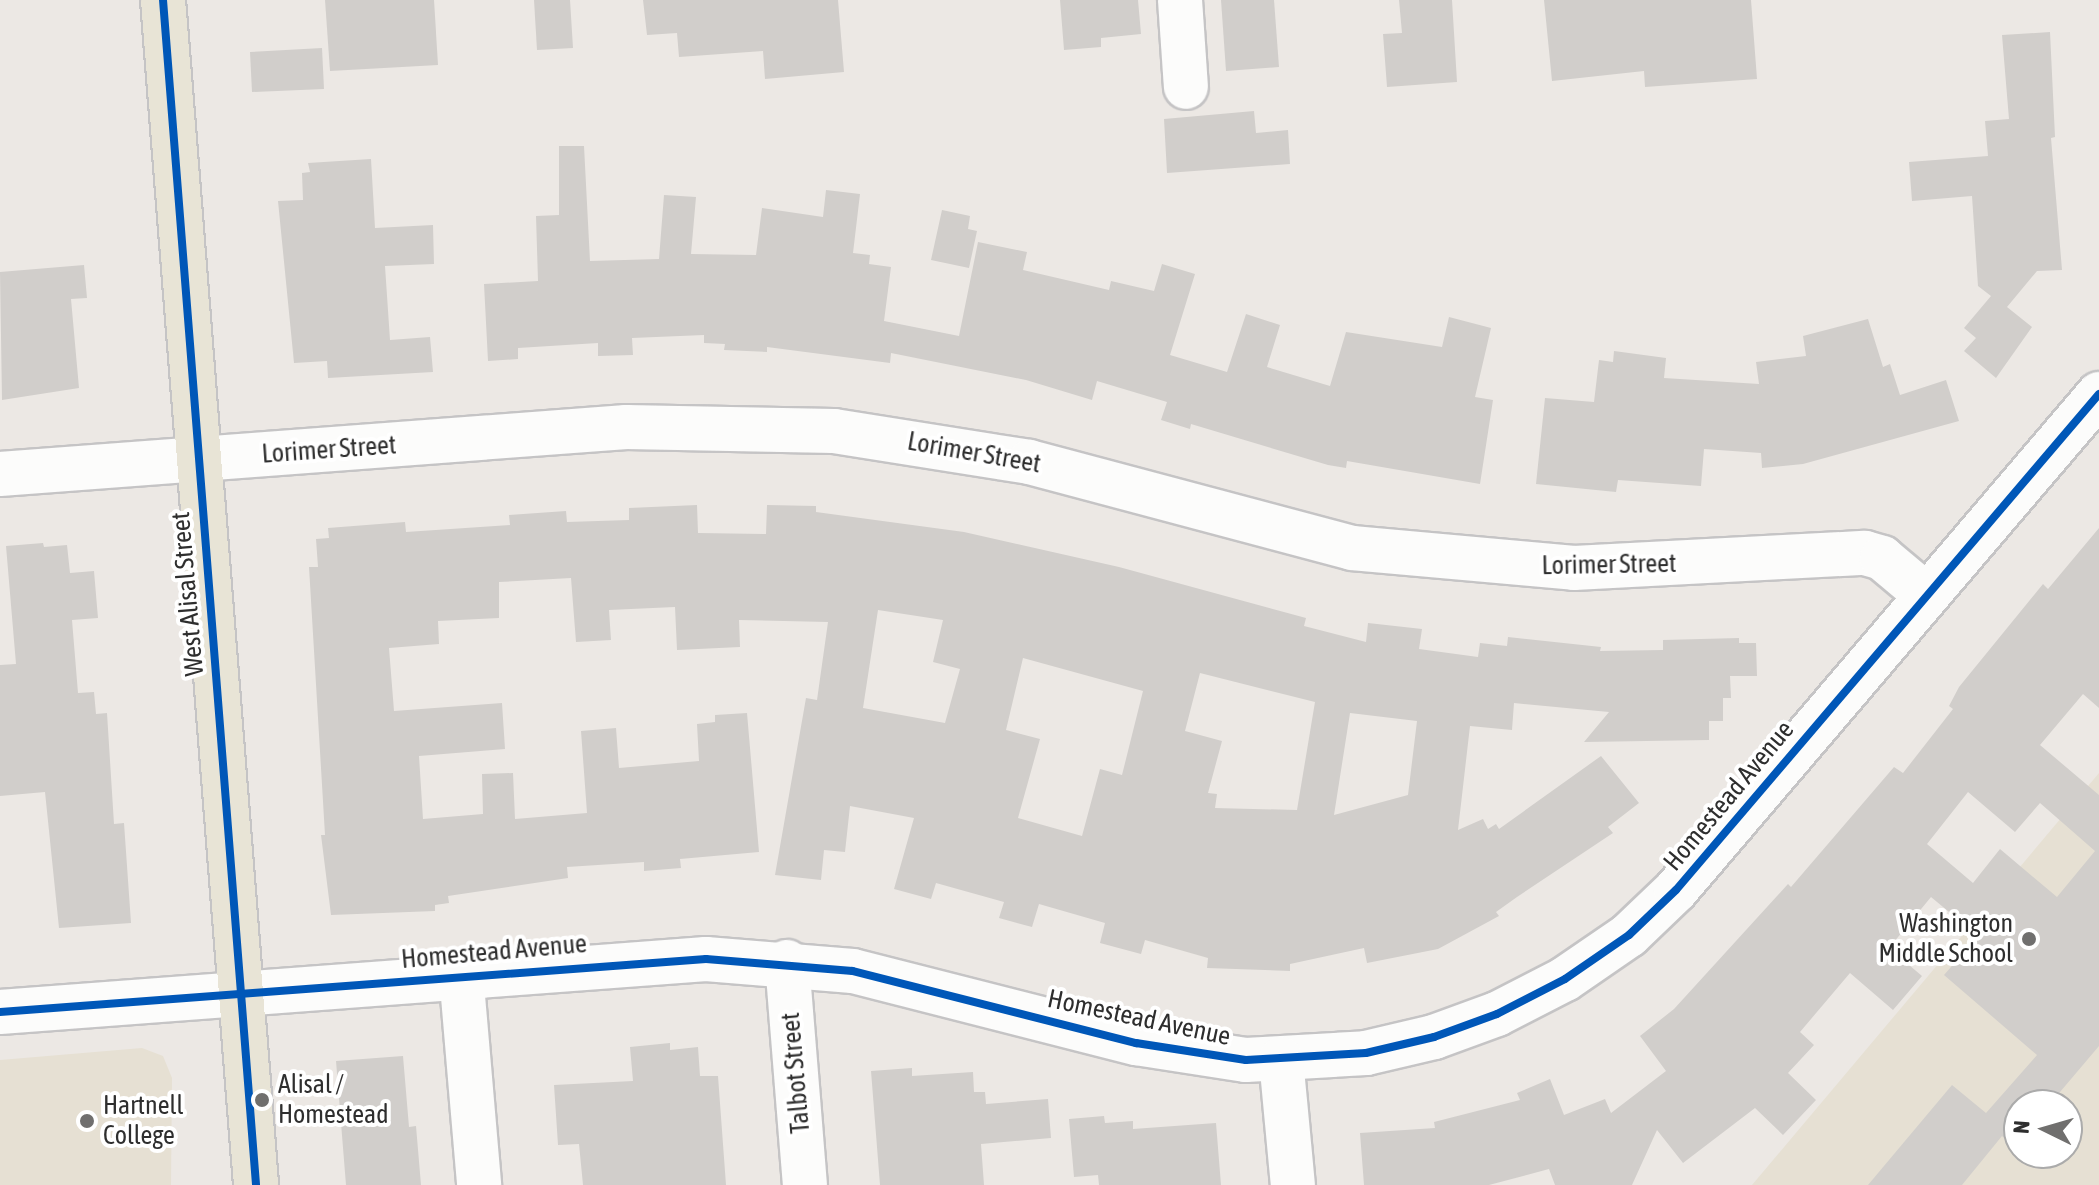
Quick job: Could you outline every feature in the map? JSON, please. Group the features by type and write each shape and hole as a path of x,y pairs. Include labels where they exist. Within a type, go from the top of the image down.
{"main road":[{"name":"West Alisal Street","path":"163,0 196,460 256,1185"}],"street":[{"path":"1180,0 1186,87"},
{"name":"Homestead Avenue","path":"0,1012 241,995 461,973 693,959 787,962 941,991 1159,1048 1281,1059 1366,1053 1434,1037 1497,1014 1565,979 1629,935 1718,842 1925,594 2099,394"},
{"name":"Lorimer Street","path":"0,474 626,427 834,431 1029,462 1352,548 1574,568 1865,553 1882,558 1925,594"},
{"name":"Talbot Street","path":"787,962 805,1185"},
{"path":"461,973 479,1185"},
{"path":"1281,1059 1293,1185"}],"shaded area":[{"name":"Washington Middle School","path":"2099,773 2099,1185 1752,1185"},
{"name":"Hartnell College","path":"142,1048 163,1056 172,1078 171,1185 0,1185 0,1060"}],"building":[{"path":"325,0 434,0 438,65 330,71"},
{"path":"534,0 570,0 573,48 537,50"},
{"path":"643,0 838,0 844,72 765,79 763,51 679,57 677,33 647,35"},
{"path":"1060,0 1138,0 1141,34 1101,38 1101,47 1064,50"},
{"path":"1221,0 1274,0 1279,67 1226,71"},
{"path":"1399,0 1452,0 1457,82 1387,87 1383,34 1402,33"},
{"path":"1544,0 1751,0 1757,79 1645,87 1644,71 1552,81"},
{"path":"2050,32 2055,137 2051,138 2062,270 2037,271 2007,307 2032,327 1996,378 1964,351 1976,338 1964,328 1991,296 1978,286 1972,196 1912,201 1909,162 1988,156 1985,121 2009,119 2002,35"},
{"path":"322,48 324,89 252,92 250,52"},
{"path":"1254,111 1256,133 1288,130 1290,164 1167,173 1164,119"},
{"path":"559,146 584,146 590,261 659,259 664,195 696,197 691,254 756,255 762,208 823,217 826,190 860,194 853,253 870,255 869,264 891,267 884,321 959,336 978,242 1027,252 1023,270 1109,290 1111,281 1154,291 1162,264 1195,274 1170,355 1227,372 1246,314 1280,325 1267,367 1330,386 1346,332 1442,347 1449,317 1491,328 1475,397 1493,400 1480,484 1347,461 1346,468 1328,465 1191,424 1190,429 1161,420 1167,402 1097,381 1092,400 1026,380 891,353 890,363 767,347 767,352 724,350 725,344 704,343 704,335 632,338 633,355 598,356 598,343 518,348 518,359 488,361 484,284 538,281 536,216 559,215"},
{"path":"371,159 375,228 433,225 434,264 385,266 390,340 430,337 433,372 328,378 327,361 294,363 278,201 303,200 302,173 310,172 308,163"},
{"path":"942,210 970,216 968,229 977,231 969,268 931,260"},
{"path":"84,265 87,298 71,299 79,388 2,400 0,272"},
{"path":"1868,319 1883,367 1890,364 1900,395 1946,380 1959,421 1803,464 1762,468 1761,453 1704,449 1701,486 1618,480 1616,492 1536,484 1545,398 1594,402 1599,360 1613,362 1614,351 1666,358 1664,378 1759,384 1756,362 1806,356 1803,336"},
{"path":"697,505 698,533 766,534 767,505 816,506 816,512 964,532 1119,567 1306,618 1304,626 1366,642 1368,623 1422,629 1419,649 1478,657 1480,643 1507,646 1508,637 1601,647 1600,651 1663,650 1663,640 1739,638 1739,643 1756,643 1757,676 1730,676 1731,698 1723,698 1723,721 1709,721 1709,740 1584,742 1609,712 1514,703 1512,730 1470,726 1458,830 1483,819 1488,829 1496,824 1499,829 1601,756 1639,803 1608,827 1613,833 1496,912 1499,916 1438,949 1367,963 1364,948 1290,964 1290,971 1207,968 1208,958 1145,940 1141,954 1100,943 1105,923 1039,904 1032,927 999,918 1004,902 936,883 931,899 894,889 914,818 850,806 845,852 824,850 821,880 775,875 806,698 817,700 828,622 739,620 740,647 677,650 675,607 609,610 611,640 576,642 571,578 499,582 499,618 438,621 439,644 389,648 394,711 502,703 505,749 419,756 423,819 483,814 482,774 513,773 515,819 587,813 581,731 616,728 619,768 699,761 697,724 715,722 715,715 747,713 759,852 680,859 681,868 644,871 644,862 567,867 568,878 448,896 449,903 435,905 435,911 331,915 321,835 325,835 309,567 318,567 316,539 329,538 328,528 405,522 406,532 510,525 509,515 566,511 567,522 629,520 629,508","holes":["878,610 943,620 933,662 960,669 945,723 863,708","1023,658 1143,691 1122,775 1100,769 1082,836 1018,818 1040,739 1006,730","1200,673 1315,702 1297,810 1215,808 1217,794 1208,793 1222,741 1185,731","1350,713 1417,721 1408,795 1334,815"]},
{"path":"2099,528 2099,708 2083,694 2040,745 2099,795 2099,1046 2063,1089 2007,1089 2037,1055 1944,975 1978,936 1931,897 1889,948 1922,976 1893,1010 1850,973 1800,1032 1814,1045 1788,1073 1816,1100 1783,1135 1755,1108 1683,1163 1657,1130 1632,1185 1555,1185 1549,1169 1489,1185 1364,1185 1360,1133 1435,1128 1434,1122 1520,1100 1517,1093 1550,1079 1564,1115 1605,1099 1611,1113 1666,1071 1640,1036 1674,1009 1788,884 1791,887 1894,767 1903,773 1953,709 1949,706 1959,687 2043,584 2048,589","holes":["1968,792 2015,832 2040,803 2095,851 2057,897 2000,849 1973,883 1927,844"]},
{"path":"43,543 44,547 67,545 70,573 94,571 98,618 72,620 78,693 94,692 96,714 107,713 114,824 124,823 131,923 59,928 45,792 0,796 0,665 16,664 6,546"},
{"path":"670,1043 670,1050 698,1047 700,1076 718,1076 726,1185 583,1185 579,1144 558,1145 554,1085 633,1081 630,1047"},
{"path":"403,1056 409,1127 416,1126 421,1185 346,1185 336,1061"},
{"path":"912,1068 912,1076 973,1072 974,1092 985,1092 986,1104 1048,1099 1051,1138 981,1144 984,1185 880,1185 871,1071"},
{"path":"1952,1085 1986,1113 2003,1094 2003,1137 1962,1185 1868,1185"},
{"path":"1104,1116 1105,1123 1133,1121 1133,1129 1216,1123 1221,1185 1099,1185 1098,1175 1074,1177 1069,1119"}],"cycle path":[{"path":"163,0 256,1185"},
{"path":"0,1012 706,959 853,971 1136,1043 1246,1060 1366,1053 1434,1037 1497,1014 1565,979 1629,935 1676,890 2099,394"}],"place":[{"name":"Washington Middle School","path":"2029,939"},
{"name":"Alisal / Homestead","path":"262,1100"},
{"name":"Hartnell College","path":"87,1121"}]}
